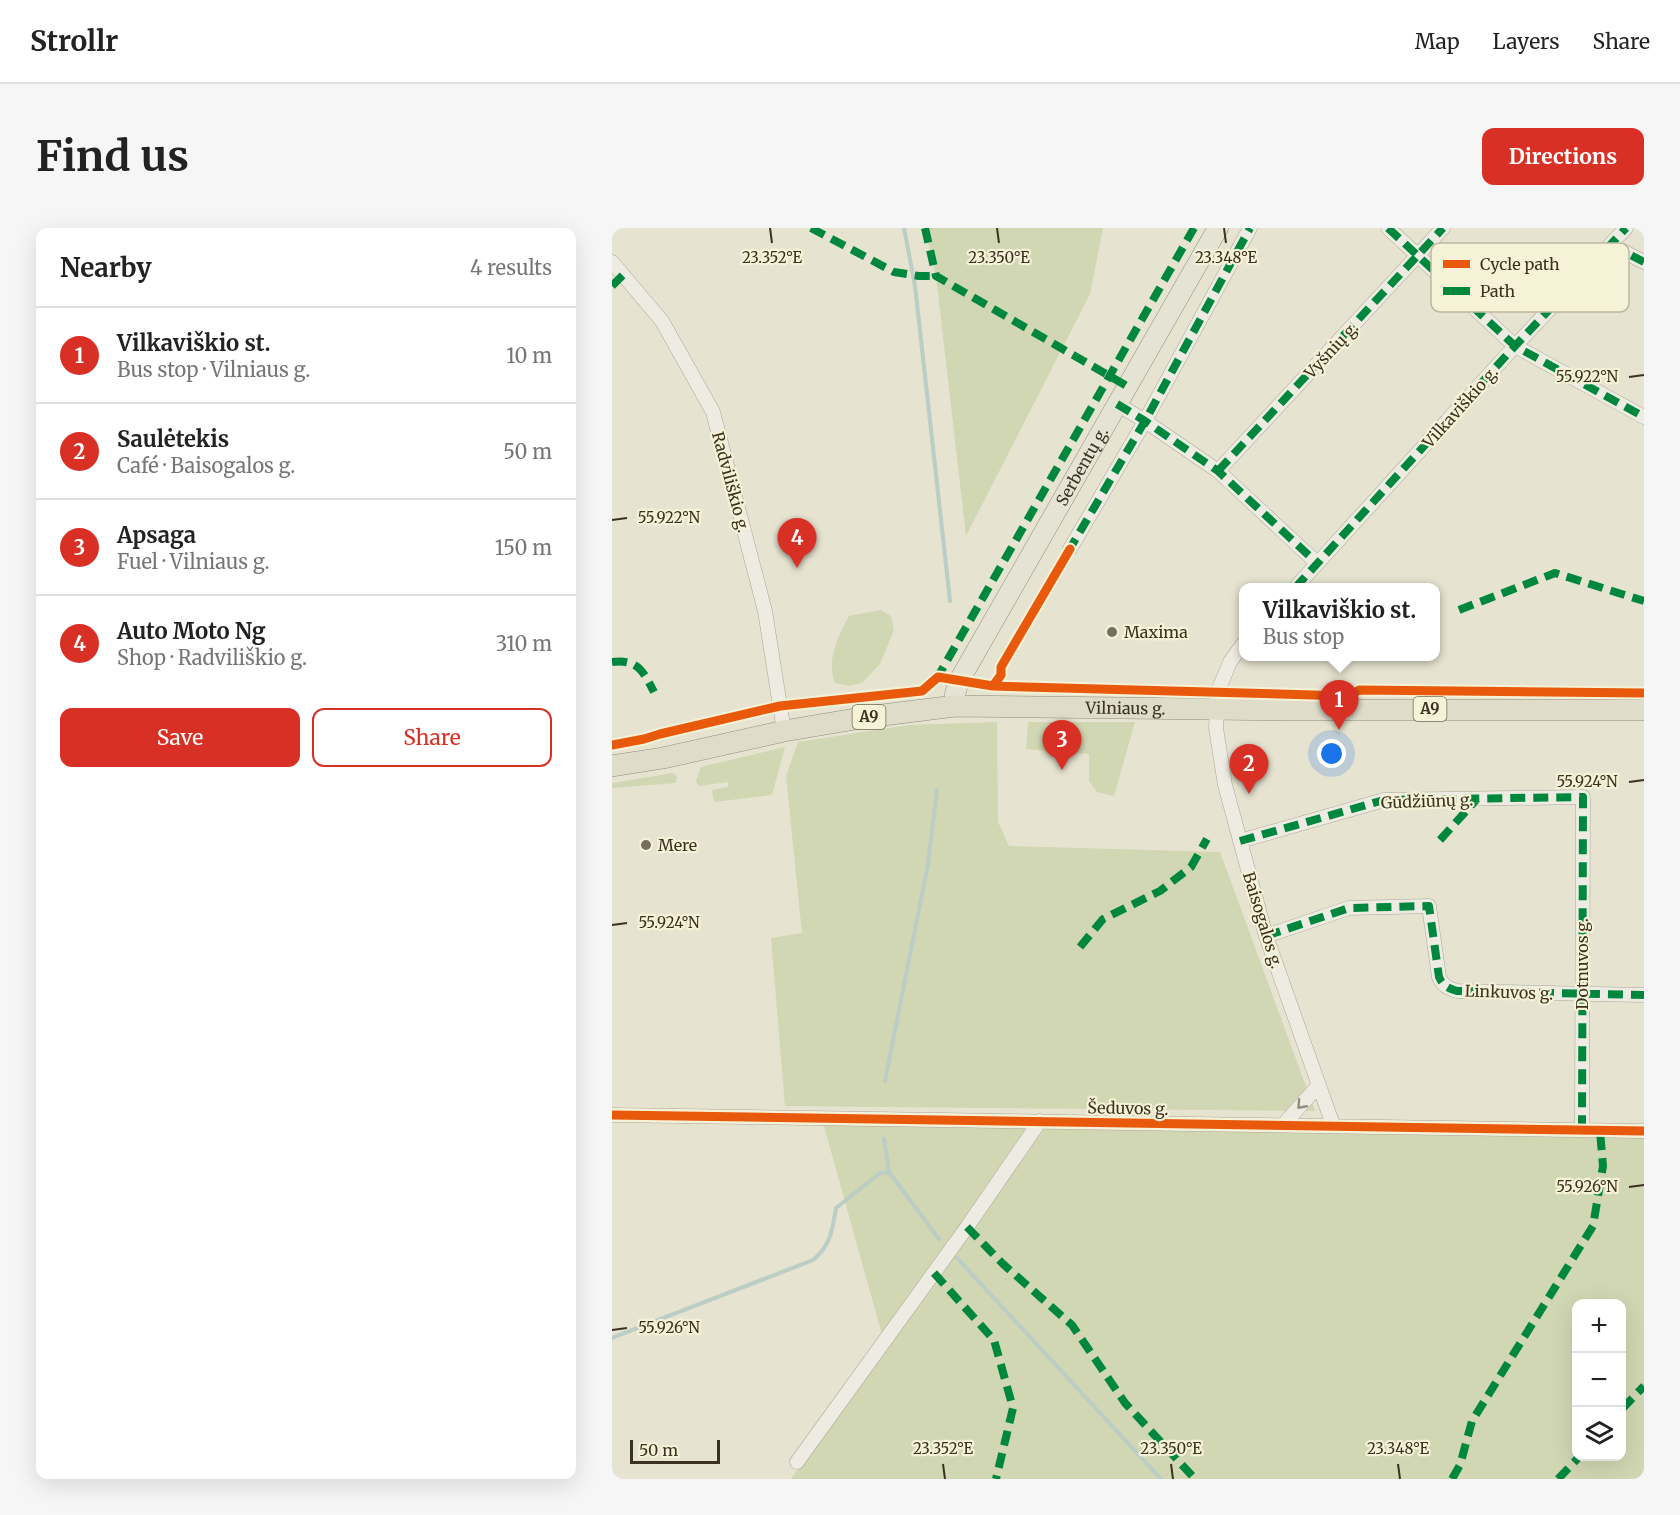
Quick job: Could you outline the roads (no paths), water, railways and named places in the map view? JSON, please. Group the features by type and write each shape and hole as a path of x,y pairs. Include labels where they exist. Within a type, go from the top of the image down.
{"highway":[{"name":"Vilniaus g.","path":"612,766 663,758 784,731 867,717 955,706 1644,710"}],"main road":[{"name":"Serbentų g.","path":"955,706 959,681 1218,228"}],"street":[{"path":"1070,549 1145,421 1250,228"},
{"path":"1388,228 1431,268"},
{"name":"Vyšnių g.","path":"1218,471 1443,228"},
{"name":"Vilkaviškio g.","path":"1613,243 1626,228"},
{"path":"1629,254 1644,262"},
{"name":"Radviliškio g.","path":"612,262 662,321 713,412 765,611 784,731"},
{"path":"1478,312 1515,346 1644,417"},
{"name":"Vilkaviškio g.","path":"1299,583 1547,312"},
{"path":"1117,404 1218,471 1317,563"},
{"path":"1216,709 1223,675 1239,650"},
{"name":"Baisogalos g.","path":"1216,709 1215,728 1225,785 1266,936 1333,1125"},
{"name":"Gūdžiūnų g.","path":"1240,841 1384,800 1583,797"},
{"name":"Dotnuvos g.","path":"1582,1130 1583,797"},
{"name":"Linkuvos g.","path":"1266,936 1349,908 1429,906 1439,977 1442,984 1449,989 1644,994"},
{"path":"1283,1125 1319,1085"},
{"name":"Šeduvos g.","path":"612,1115 1644,1131"},
{"path":"797,1462 967,1227 1040,1121"}],"waterway":[{"path":"904,228 915,286 950,601"},
{"path":"885,1081 928,864 937,790"},
{"path":"884,1139 889,1172 939,1239"},
{"path":"612,1338 813,1260 827,1243 832,1231 836,1208 880,1173 889,1172"},
{"path":"957,1258 1161,1479"}],"place":[{"name":"Auto Moto Ng","path":"797,568"},
{"name":"Maxima","path":"1112,632"},
{"name":"Vilkaviškio st.","path":"1339,730"},
{"name":"Apsaga","path":"1062,770"},
{"name":"Saulėtekis","path":"1249,794"},
{"name":"Mere","path":"646,845"}]}
